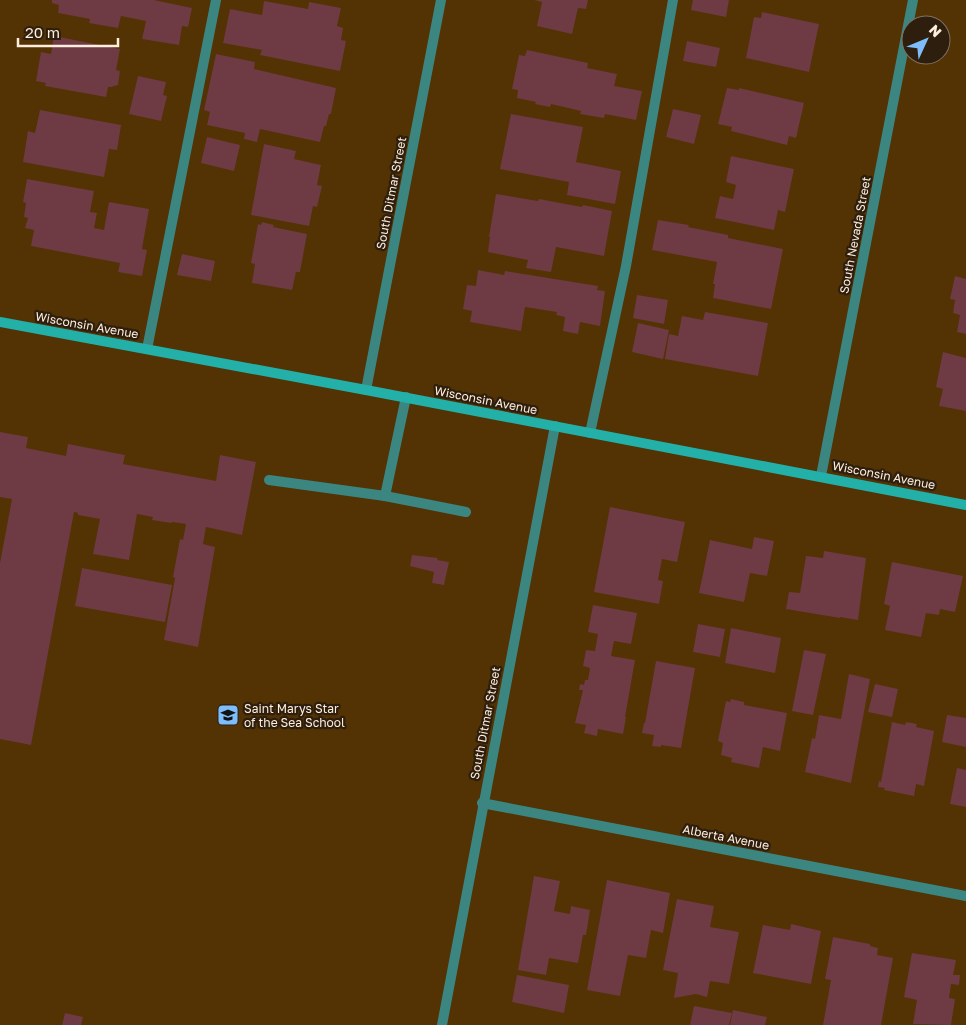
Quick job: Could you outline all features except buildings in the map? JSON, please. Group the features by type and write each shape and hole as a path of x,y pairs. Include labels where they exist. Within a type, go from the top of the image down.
{"main road":[{"name":"Wisconsin Avenue","path":"0,322 406,397 966,505"}],"street":[{"path":"147,348 216,0"},
{"name":"South Ditmar Street","path":"366,390 441,0"},
{"path":"590,433 626,266 673,0"},
{"name":"South Nevada Street","path":"821,476 913,0"},
{"path":"385,496 406,397"},
{"name":"South Ditmar Street","path":"442,1025 482,803 555,426"},
{"path":"269,480 385,496 466,512"},
{"name":"Alberta Avenue","path":"482,803 966,896"}],"place":[{"name":"Saint Marys Star of the Sea School","path":"228,715"}]}
